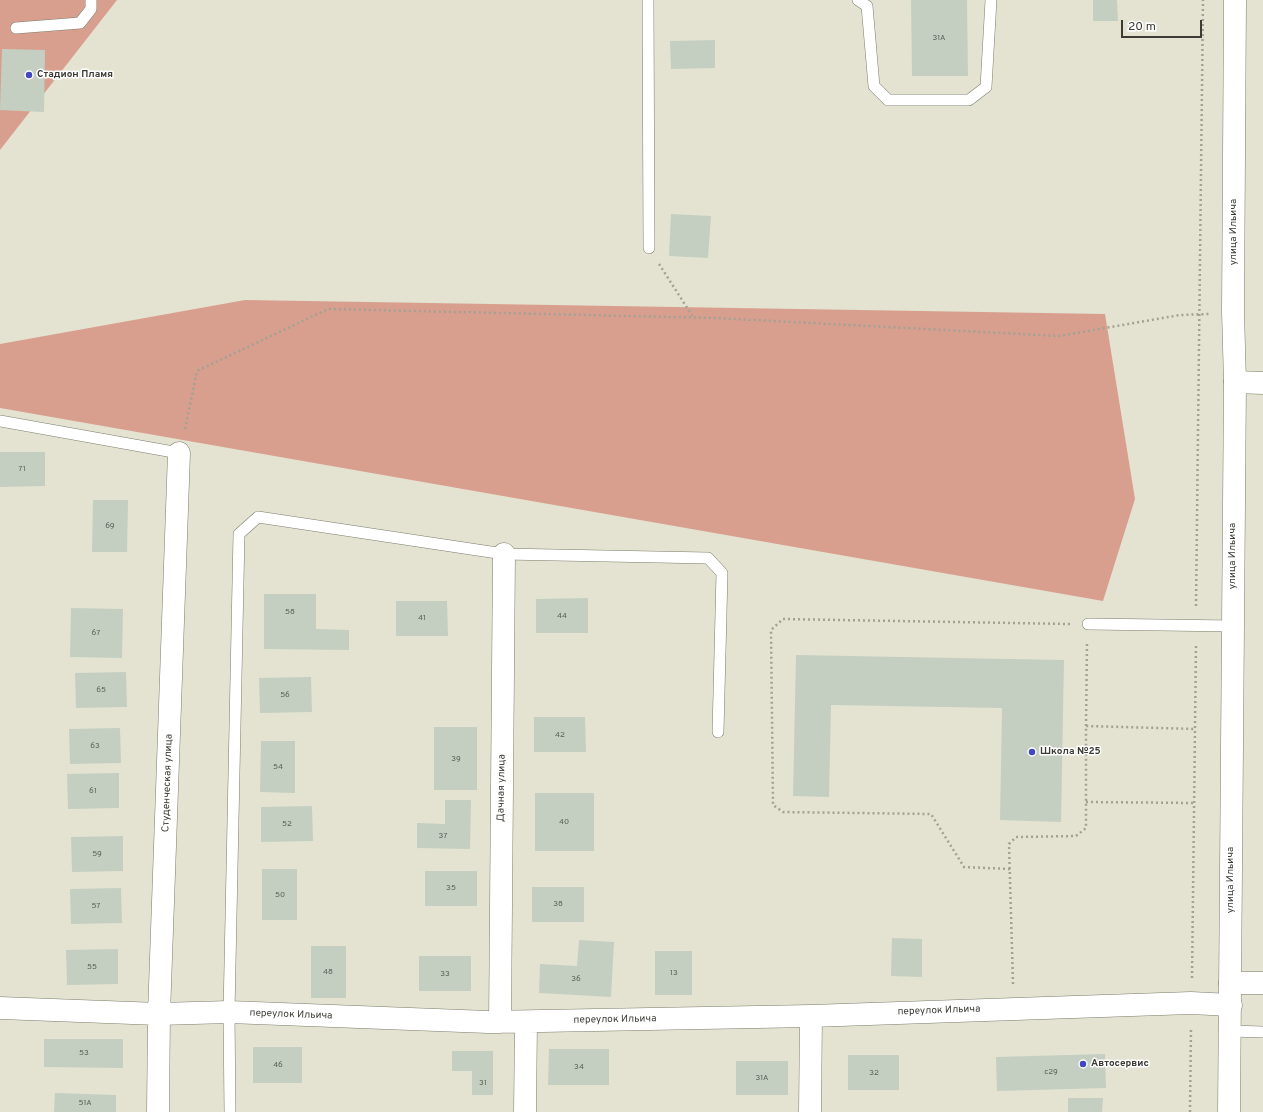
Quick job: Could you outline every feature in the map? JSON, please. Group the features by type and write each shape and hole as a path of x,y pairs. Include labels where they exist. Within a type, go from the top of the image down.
{"street":[{"name":"улица Ильича","path":"1229,1112 1235,382 1233,312 1235,0"},
{"path":"1235,382 1263,383"},
{"name":"Студенческая улица","path":"158,1112 179,453"},
{"name":"Дачная улица","path":"500,1022 504,554"},
{"path":"1230,983 1263,983"},
{"name":"переулок Ильича","path":"0,1008 160,1014 229,1012 526,1022 811,1016 1191,1003 1231,1005"},
{"path":"810,1112 811,1016"},
{"path":"525,1112 526,1022"}],"lane":[{"path":"16,28 80,23 91,9 91,0"},
{"path":"648,0 649,248"},
{"path":"858,0 867,6 874,86 888,100 969,100 986,86 991,0"},
{"path":"0,421 179,453"},
{"path":"230,1112 229,1012 238,534 258,517 504,554 708,558 722,573 718,732"},
{"path":"1088,624 1233,626"},
{"path":"1230,1031 1263,1032"}],"path":[{"path":"1190,1112 1203,0"},
{"path":"649,248 693,318"},
{"path":"179,453 198,371 328,310 693,318 1059,336 1180,315 1233,312"},
{"path":"1010,869 964,868 931,814 783,812 773,805 771,630 783,619 1088,624 1086,828 1076,836 1016,837 1009,844 1010,869 1014,1009"},
{"path":"1086,726 1195,729"},
{"path":"1086,802 1194,803"}],"shaded area":[{"name":"Стадион Пламя","path":"0,0 117,0 0,150"},
{"path":"245,300 1105,314 1135,499 1103,601 0,408 0,344"}],"building":[{"path":"911,0 967,0 968,76 912,76"},
{"path":"1093,0 1117,0 1118,21 1093,21"},
{"path":"715,40 715,68 671,69 670,41"},
{"path":"2,49 45,50 44,112 0,110"},
{"path":"671,214 711,216 708,258 669,256"},
{"path":"0,452 45,452 45,486 0,487"},
{"path":"93,500 128,500 127,552 92,552"},
{"path":"264,594 316,594 316,629 349,630 349,650 264,649"},
{"path":"588,598 588,633 536,633 536,599"},
{"path":"396,601 447,601 448,636 396,636"},
{"path":"71,608 123,609 122,658 70,657"},
{"name":"Школа №25","path":"796,655 1064,660 1061,822 1000,820 1002,708 831,705 829,797 793,796"},
{"path":"126,672 127,707 76,708 75,673"},
{"path":"311,677 312,712 260,713 259,678"},
{"path":"534,717 585,717 586,752 534,752"},
{"path":"434,727 477,727 477,790 434,790"},
{"path":"120,728 121,763 70,764 69,729"},
{"path":"261,741 295,741 295,793 260,792"},
{"path":"119,773 119,808 68,809 67,774"},
{"path":"535,793 594,793 594,851 535,851"},
{"path":"445,800 471,800 470,849 417,848 417,823 445,824"},
{"path":"312,806 313,841 261,842 261,807"},
{"path":"123,836 123,871 72,872 71,837"},
{"path":"262,869 297,869 297,920 262,920"},
{"path":"425,871 477,871 477,906 425,906"},
{"path":"532,887 584,887 584,922 532,922"},
{"path":"121,888 122,923 71,924 70,889"},
{"path":"892,938 922,939 922,977 891,976"},
{"path":"579,940 614,942 611,997 539,993 540,964 577,966"},
{"path":"311,946 346,946 346,998 311,998"},
{"path":"118,949 118,984 67,985 66,950"},
{"path":"655,951 692,951 692,995 655,995"},
{"path":"419,956 471,956 471,991 419,991"},
{"path":"44,1039 123,1039 123,1068 44,1067"},
{"path":"253,1047 302,1047 302,1083 253,1083"},
{"path":"549,1049 609,1049 609,1085 548,1085"},
{"path":"452,1051 493,1051 493,1095 472,1095 472,1071 452,1071"},
{"path":"1105,1054 1106,1088 997,1091 996,1057"},
{"path":"848,1055 899,1055 899,1090 848,1090"},
{"path":"736,1061 788,1061 788,1095 736,1095"},
{"path":"55,1093 116,1095 116,1112 54,1112"},
{"path":"1068,1098 1103,1098 1102,1112 1068,1112"}],"place":[{"name":"Стадион Пламя","path":"29,75"},
{"name":"Школа №25","path":"1032,752"},
{"name":"Автосервис","path":"1083,1064"}]}
